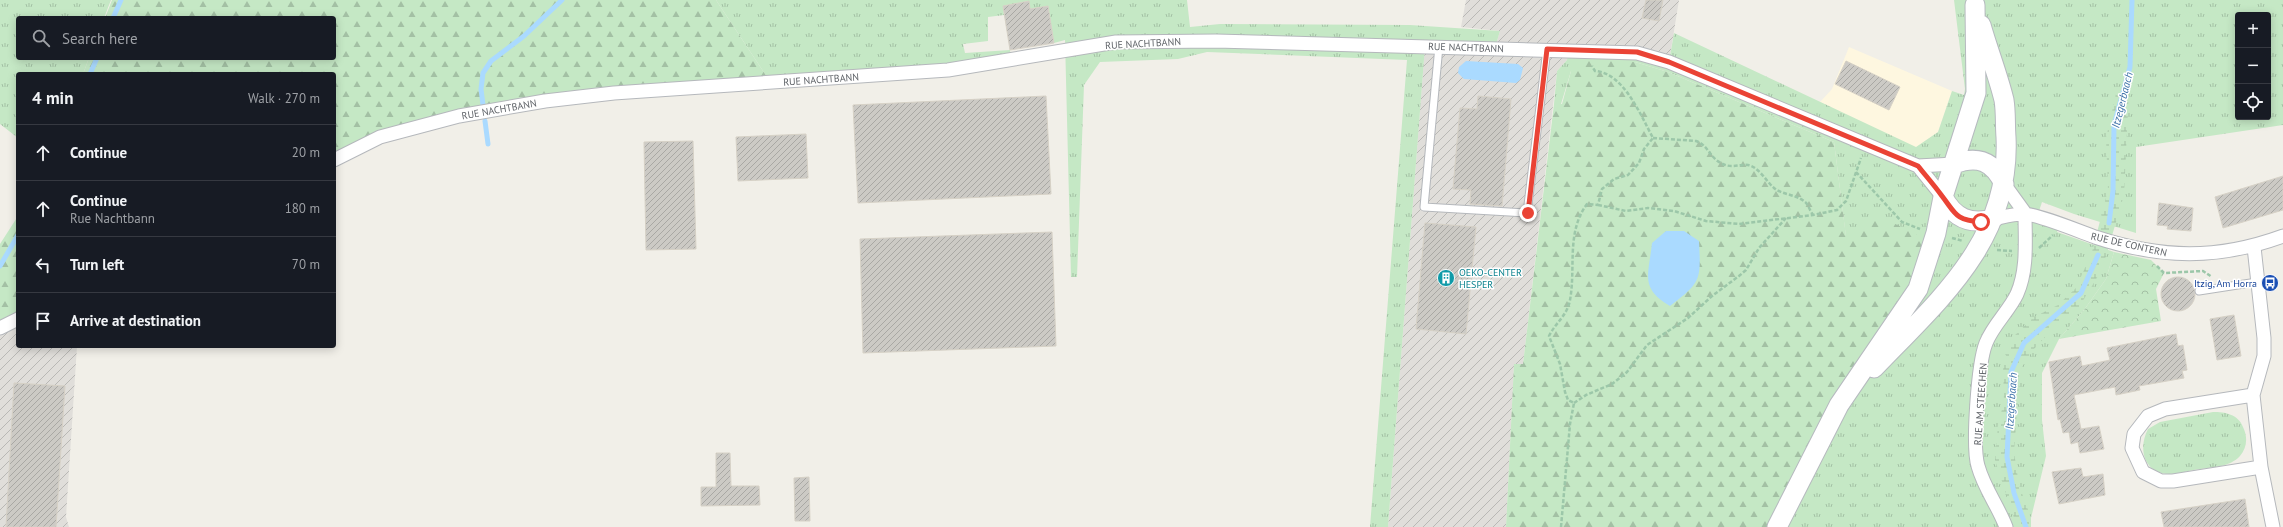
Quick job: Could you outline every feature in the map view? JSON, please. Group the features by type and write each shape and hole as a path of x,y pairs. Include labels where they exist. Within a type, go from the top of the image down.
{"main road":[{"path":"1777,527 1839,405 1918,289 1936,233 1943,197 1976,93 1974,2"},
{"path":"1839,405 1950,289 1980,247 1993,219 2004,184 2006,149 2004,102 1974,2"},
{"path":"1954,164 1965,160 1978,160 1990,164 1999,173 2004,184"},
{"path":"1943,197 1949,208 1958,216 1969,221 1981,222 1993,219"}],"street":[{"name":"RUE NACHTBANN","path":"336,159 380,138 459,116 545,101 614,93 948,70 1116,42 1216,41 1637,52 1669,62 1918,166 1954,164"},
{"name":"RUE NACHTBANN","path":"1918,166 1943,197"},
{"path":"1993,219 2025,213 2004,184"},
{"name":"RUE DE CONTERN","path":"2025,213 2096,238 2162,253 2201,254 2254,247 2283,236"},
{"name":"RUE AM STEECHEN","path":"2006,527 1987,489 1978,465 1976,447 1980,369 1987,343 2016,295 2023,276 2025,252 2025,213"},
{"path":"2254,247 2264,338 2264,356 2252,395 2261,466 2273,527"},
{"path":"0,328 16,320"},
{"path":"2252,395 2165,409 2148,416 2134,434 2132,448 2143,472 2161,481 2173,481 2261,466"}],"lane":[{"path":"1439,46 1424,207 1528,213 1547,49"},
{"path":"2199,291 2257,282"}],"path":[{"path":"1591,50 1590,64 1595,71 1604,72 1612,76 1632,99 1653,138"},
{"path":"1598,205 1602,189 1614,180 1628,175 1639,163 1644,149 1653,138"},
{"path":"1653,138 1696,141 1703,143 1714,158 1722,164 1732,167 1748,165 1755,168 1775,189 1791,194 1806,202 1813,215"},
{"path":"1574,403 1568,400 1565,392 1560,364 1549,336 1554,325 1565,317 1570,301 1573,244 1579,214 1587,204 1626,211 1648,208 1674,211 1706,221 1739,224 1813,215 1837,210 1846,201 1856,172 1902,222 1920,229"},
{"path":"1561,527 1570,424 1574,403 1586,395 1612,384 1627,372 1647,345 1688,318 1712,296 1746,270 1758,248 1786,218"},
{"path":"2025,252 2035,252 2057,232"}],"shaded area":[{"name":"OEKO-CENTER HESPER","path":"1466,0 1679,0 1669,62 1568,50 1567,60 1557,71 1523,364 1514,365 1506,527 1388,527 1425,45 1495,48 1500,31 1461,27"},
{"path":"1849,47 1952,91 1938,132 1916,148 1820,102 1832,89"},
{"path":"16,320 16,348 77,348 66,517 69,527 0,527 0,328"}],"green space":[{"path":"0,0 111,0 105,16 16,16 16,60 88,60 84,72 16,72 16,136 0,124"},
{"path":"112,0 716,0 771,83 614,93 380,137 336,159 336,72 84,72 88,60 336,60 336,16 106,16"},
{"path":"716,0 1187,0 1190,27 1220,24 1410,25 1500,31 1495,48 1425,46 1388,527 1370,527 1407,60 1207,52 1178,59 1100,62 1084,85 1077,277 1071,277 1065,40 1054,43 1048,6 1030,9 1028,1 1003,6 1004,15 988,17 988,41 963,44 965,53 1010,50 1011,60 771,83"},
{"path":"1954,0 2283,0 2283,125 2136,147 2136,233 2074,214 2042,202 2037,217 2060,225 2057,232 2114,252 2106,279 2084,310 2059,339 2042,373 2042,420 2046,456 2031,518 2031,527 1769,527 1846,237 1834,142 1668,72 1635,62 1571,71 1561,104 1554,104 1557,71 1567,60 1568,50 1669,62 1674,33 1916,147 1938,132 1952,91 1964,95 1965,89"},
{"path":"1579,60 1635,62 1668,72 1834,142 1846,236 1879,216 1926,239 1911,286 1769,527 1506,527 1514,364 1523,364 1554,104 1562,104 1571,71"},
{"path":"2130,67 2124,195 2106,256 2098,276 2079,307 2049,333 2032,351 2020,370 2014,452 2019,485 2031,518 2031,527 2017,527 1995,460 1998,424 2004,402 2003,364 2012,338 2034,317 2058,305 2076,288 2092,252 2108,190 2106,138 2116,94"},
{"path":"16,219 16,320 0,328 0,244"},
{"path":"2114,252 2151,260 2164,273 2156,289 2161,321 2059,339 2084,310 2106,279"},
{"path":"2213,412 2231,415 2238,419 2243,427 2246,435 2246,442 2242,453 2236,460 2221,466 2173,474 2160,473 2148,464 2143,451 2143,444 2148,429 2160,422"}],"water":[{"path":"1466,61 1518,64 1523,68 1520,80 1516,83 1464,79 1458,73 1459,67"},
{"path":"1666,231 1684,231 1699,241 1700,265 1697,280 1688,291 1670,306 1654,293 1648,279 1652,243"}],"building":[{"path":"1646,0 1663,0 1659,21 1642,18"},
{"path":"1029,1 1030,9 1048,6 1054,43 1010,50 1003,6"},
{"path":"1846,61 1900,87 1889,110 1835,84"},
{"path":"1046,96 1051,194 858,203 853,105"},
{"path":"1478,96 1511,99 1502,206 1470,204 1471,190 1453,189 1460,108 1477,109"},
{"path":"806,134 808,178 738,181 736,137"},
{"path":"693,141 696,249 646,250 644,142"},
{"path":"2283,176 2283,210 2223,228 2215,197"},
{"path":"2159,203 2193,208 2191,231 2167,229 2168,226 2157,225"},
{"name":"OEKO-CENTER HESPER","path":"1425,223 1476,227 1466,334 1416,329"},
{"path":"1052,232 1056,346 863,353 860,239"},
{"path":"2175,277 2181,277 2185,278 2192,284 2195,294 2194,301 2188,308 2181,311 2175,311 2171,310 2164,304 2161,297 2161,291 2162,287 2168,280"},
{"path":"2234,315 2241,356 2217,360 2210,319"},
{"path":"2176,334 2178,346 2183,345 2187,370 2182,371 2184,378 2139,386 2140,390 2116,395 2115,387 2074,395 2081,429 2099,426 2104,449 2080,453 2078,442 2071,444 2069,432 2063,433 2060,419 2058,420 2049,362 2080,356 2082,366 2110,360 2107,348"},
{"path":"14,383 65,386 56,527 6,527"},
{"path":"716,453 730,453 731,486 759,486 760,505 701,506 701,487 716,487"},
{"path":"2081,468 2083,477 2103,474 2105,495 2059,504 2052,472"},
{"path":"809,477 810,521 795,521 794,478"},
{"path":"2245,499 2249,527 2164,527 2161,512"}],"waterway":[{"path":"114,16 121,0"},
{"path":"483,105 481,89 483,73 491,61 524,36 562,0"},
{"name":"Itzegerbaach","path":"2109,223 2113,191 2114,125 2130,67 2132,0"},
{"path":"91,72 96,60"},
{"path":"485,121 488,144"},
{"path":"0,266 16,238"},
{"name":"Itzegerbaach","path":"2026,527 2014,493 2007,457 2011,372 2024,343 2081,293 2098,255"}],"place":[{"name":"OEKO-CENTER HESPER","path":"1446,278"},
{"name":"Itzig, Am Horra","path":"2270,283"}],"route":[{"path":"1528,213 1547,49 1637,52 1669,62 1918,166 1943,197 1949,208 1958,216 1969,221 1981,222"}]}
